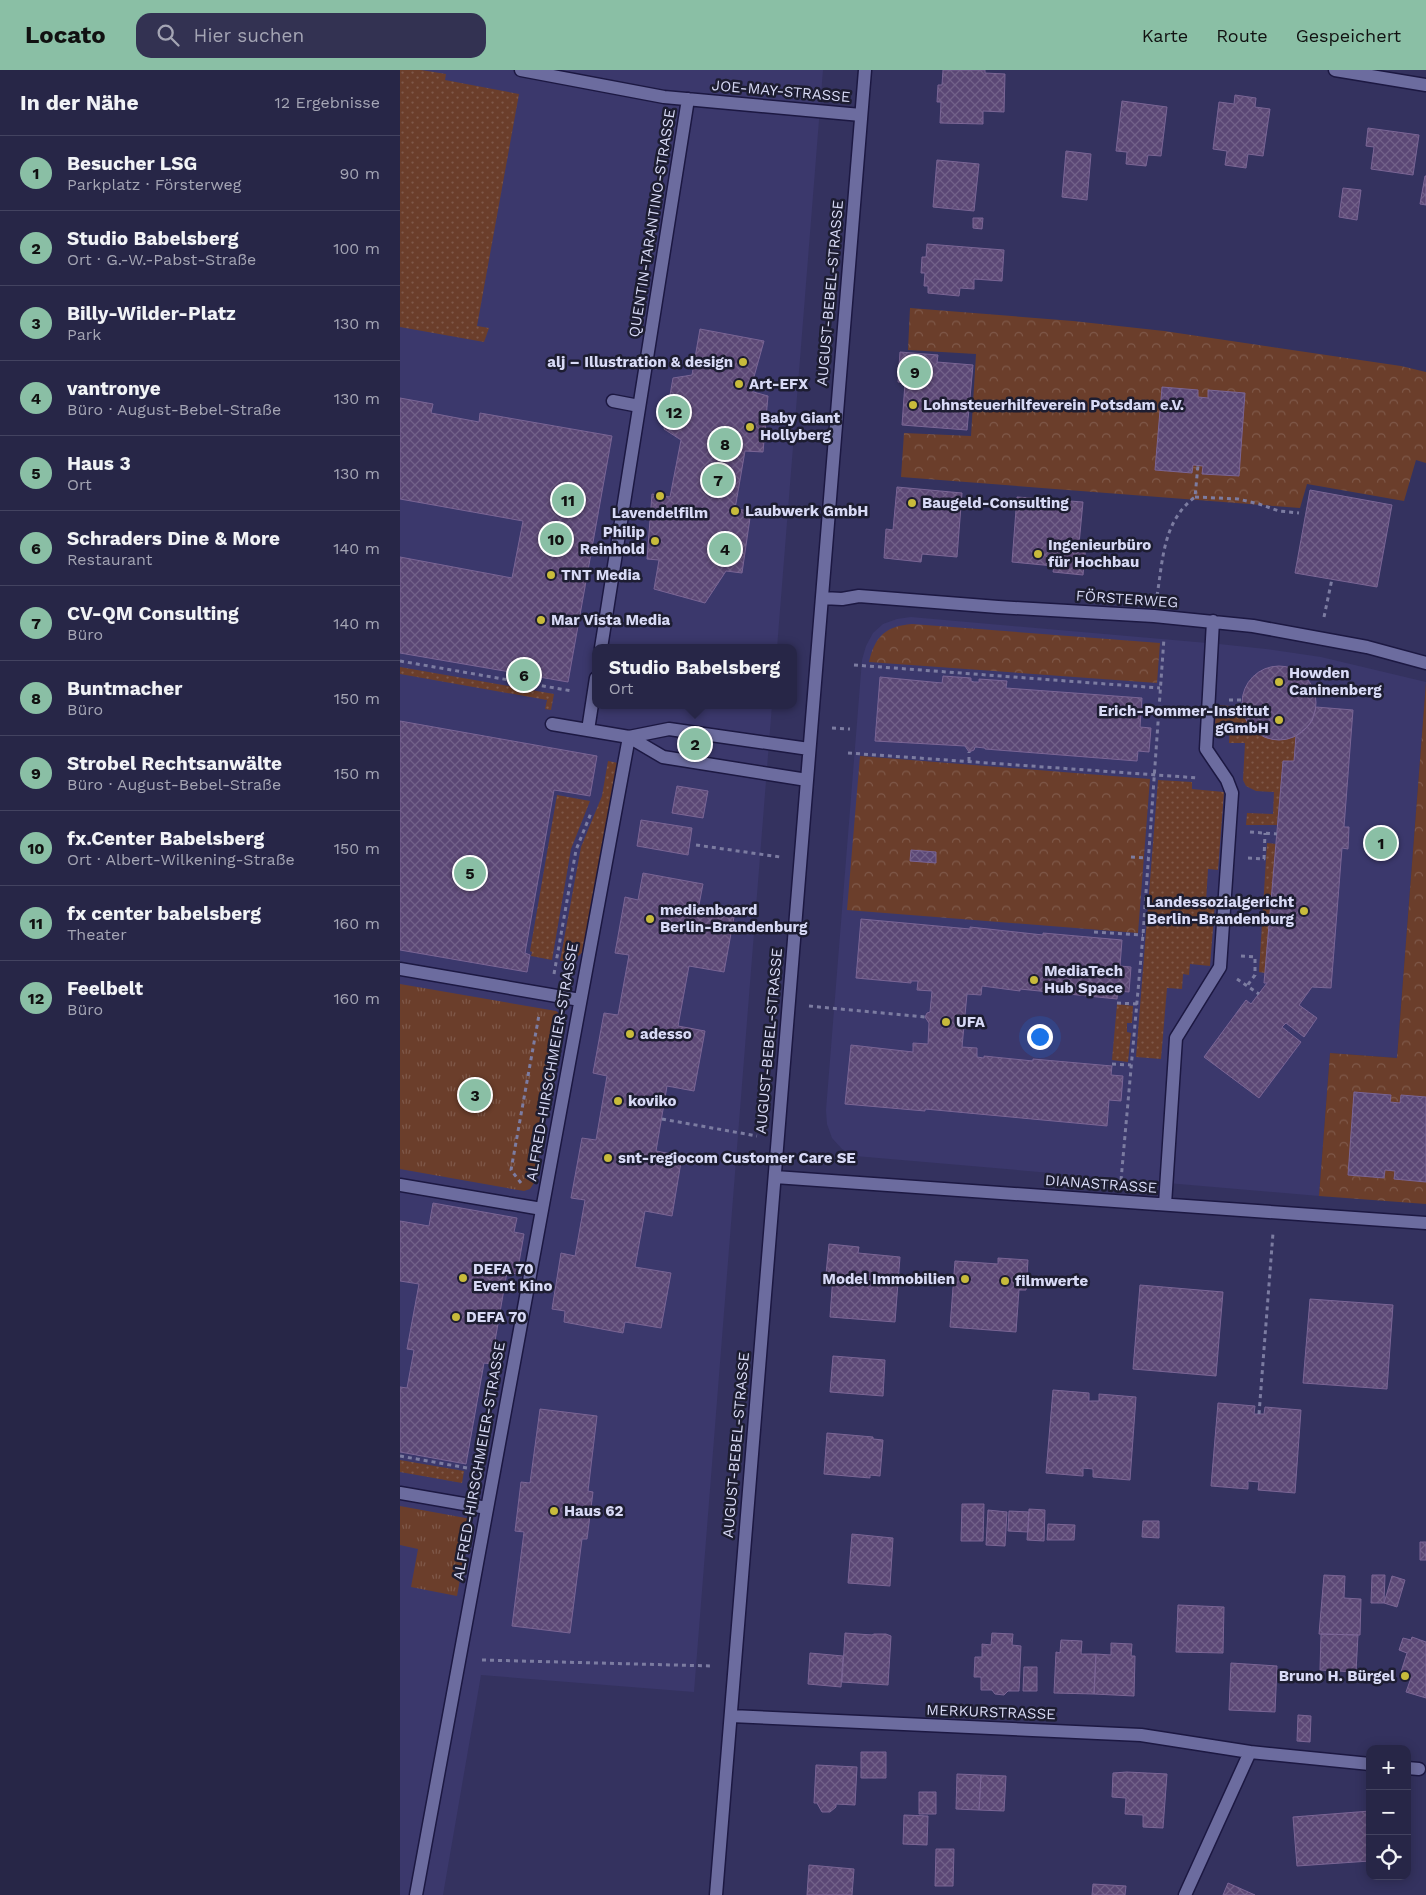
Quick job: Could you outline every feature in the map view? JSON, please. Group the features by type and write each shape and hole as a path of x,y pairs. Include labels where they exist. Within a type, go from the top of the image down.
{"street":[{"name":"JOE-MAY-STRASSE","path":"521,70 664,97 861,115"},
{"name":"AUGUST-BEBEL-STRASSE","path":"716,1895 806,780 866,70"},
{"path":"1335,70 1426,85"},
{"name":"QUENTIN-TARANTINO-STRASSE","path":"602,644 688,99"},
{"path":"613,401 639,406"},
{"name":"FÖRSTERWEG","path":"822,598 842,599 859,596 1213,621 1320,637 1426,663"},
{"path":"1165,1204 1176,1038 1220,967 1221,955 1232,793 1227,780 1206,749 1213,621"},
{"path":"588,730 592,707"},
{"path":"552,724 629,737 663,757 806,780"},
{"path":"629,737 669,729 809,749"},
{"name":"ALFRED-HIRSCHMEIER-STRASSE","path":"416,1895 629,737"},
{"path":"400,969 580,1000"},
{"name":"DIANASTRASSE","path":"774,1177 1426,1223"},
{"path":"400,1185 542,1209"},
{"path":"400,1493 487,1508"},
{"name":"MERKURSTRASSE","path":"730,1716 1141,1735 1250,1752 1366,1764"},
{"path":"1185,1895 1250,1752"}],"path":[{"path":"1119,1201 1143,935 1160,688 1160,617 1167,535 1182,509 1195,497 1198,465"},
{"path":"1195,497 1238,499 1279,511 1299,513"},
{"path":"1320,637 1332,579"},
{"path":"400,661 592,695"},
{"path":"854,665 1160,688"},
{"path":"968,761 969,752"},
{"path":"848,753 1227,780"},
{"path":"542,1209 511,1170 539,1014 550,994 576,850 594,805"},
{"path":"1252,832 1277,834"},
{"path":"1228,857 1264,859 1265,833"},
{"path":"696,845 800,860"},
{"path":"1131,857 1148,858"},
{"path":"1094,932 1143,935"},
{"path":"1221,955 1255,956 1255,975 1247,986"},
{"path":"1242,982 1258,994"},
{"path":"1117,1003 1137,1004"},
{"path":"788,1004 925,1017"},
{"path":"1112,1064 1131,1065"},
{"path":"662,1118 778,1139"},
{"path":"1259,1414 1274,1212"},
{"path":"400,1456 493,1472"},
{"path":"459,1660 696,1666"}],"shaded area":[{"path":"400,70 823,70 777,644 592,644 592,709 772,709 694,1692 481,1675 443,1895 400,1895"},
{"path":"911,617 1266,649 1321,657 1426,682 1397,1058 1330,1053 1319,1196 855,1156 842,1149 832,1138 827,1124 826,1110 862,660 866,646 873,633 883,624"}],"green space":[{"path":"400,70 421,70 446,74 445,80 519,94 477,326 489,328 484,342 400,327"},
{"path":"910,308 1073,321 1164,331 1401,366 1426,372 1426,463 1416,460 1404,501 1307,484 1300,508 901,477 904,433 971,436 976,354 908,350"},
{"path":"912,624 1160,643 1157,683 869,662 878,639 883,634 895,627"},
{"path":"400,667 554,694 551,710 545,709 547,700 400,674"},
{"path":"1426,682 1426,1204 1319,1196 1330,1053 1397,1058"},
{"path":"1216,705 1231,706 1236,712 1244,712 1252,727 1264,736 1280,739 1296,736 1294,761 1283,761 1277,825 1246,825 1247,813 1273,814 1274,792 1256,791 1246,786 1243,780 1245,743 1229,743 1230,726 1215,726"},
{"path":"860,756 1150,779 1138,933 847,910"},
{"path":"608,761 618,763 584,951 573,961 560,961 581,847 602,796"},
{"path":"1158,780 1192,782 1192,789 1224,792 1218,870 1208,869 1206,901 1215,903 1210,966 1190,964 1189,975 1183,974 1182,989 1167,988 1161,1059 1136,1057"},
{"path":"557,795 590,801 571,849 552,960 531,956 532,952 530,951"},
{"path":"1267,843 1276,844 1265,973 1259,972"},
{"path":"400,984 556,1011 561,1015 562,1021 534,1183 530,1189 524,1191 400,1169"},
{"path":"1117,1004 1133,1006 1132,1023 1127,1023 1127,1032 1131,1033 1128,1062 1112,1060"},
{"path":"400,1460 464,1471 462,1483 400,1472"},
{"path":"400,1506 471,1519 457,1596 411,1587 418,1549 400,1545"}],"building":[{"path":"943,70 985,70 985,73 1005,74 1004,112 983,111 983,124 940,123 941,102 937,102 938,85 942,85"},
{"path":"1235,95 1256,98 1255,107 1270,109 1263,156 1248,154 1246,168 1225,165 1227,151 1213,149 1219,102 1234,104"},
{"path":"1122,101 1167,107 1161,156 1148,155 1146,166 1126,164 1127,152 1116,151"},
{"path":"1368,128 1419,135 1413,175 1371,169 1374,147 1366,146"},
{"path":"1066,151 1091,154 1087,200 1062,197"},
{"path":"937,160 979,164 974,211 933,207"},
{"path":"1426,176 1426,205 1420,204"},
{"path":"1343,188 1361,190 1357,220 1339,217"},
{"path":"973,218 983,218 982,229 973,228"},
{"path":"927,244 1004,250 1002,281 974,279 974,289 960,288 959,296 928,293 928,286 924,286 925,273 921,273 922,257 926,257"},
{"path":"700,329 764,341 750,391 768,396 763,452 745,451 735,509 751,511 742,573 726,571 705,603 654,589 659,560 647,559 652,494 670,497 681,440 664,429 673,378 692,375"},
{"path":"900,352 938,355 937,362 973,365 967,430 902,425 905,383 898,382"},
{"path":"1162,387 1198,390 1198,397 1208,398 1208,390 1245,393 1239,476 1202,474 1203,466 1193,465 1192,473 1155,470"},
{"path":"400,398 433,404 431,413 479,422 480,413 612,436 568,682 400,653 400,557 512,578 523,521 400,499"},
{"path":"897,487 962,493 957,557 922,554 921,562 884,558 886,529 893,530"},
{"path":"1310,490 1392,505 1377,587 1295,573"},
{"path":"1017,497 1083,502 1079,544 1086,544 1083,575 1053,572 1054,566 1012,562"},
{"path":"1279,666 1293,669 1305,677 1313,689 1316,703 1313,717 1305,729 1293,737 1279,740 1265,737 1253,729 1245,717 1242,703 1245,689 1253,677 1265,669"},
{"path":"943,676 971,678 971,681 974,682 979,682 979,679 1007,681 1006,688 1142,698 1140,727 1151,728 1149,752 1138,751 1137,761 975,747 974,750 969,752 965,746 875,741 880,677 942,683"},
{"name":"Landessozialgericht Berlin-Brandenburg","path":"1316,707 1353,710 1344,827 1349,827 1348,849 1342,848 1331,988 1312,987 1299,1005 1317,1018 1304,1037 1286,1023 1282,1027 1301,1042 1259,1098 1204,1057 1246,1000 1251,1004 1267,983 1264,983 1283,761 1294,761 1296,736 1312,721"},
{"path":"400,721 597,756 590,796 554,790 525,953 530,955 527,972 400,950"},
{"path":"677,786 708,791 703,818 672,813"},
{"path":"641,820 692,828 688,855 637,846"},
{"path":"911,850 936,852 936,863 910,861"},
{"path":"643,873 703,884 698,910 734,917 724,972 689,966 678,1026 705,1031 694,1091 667,1086 656,1151 682,1156 672,1216 645,1211 635,1267 671,1273 661,1328 625,1322 623,1333 564,1322 565,1311 552,1309 561,1253 575,1256 585,1200 571,1198 582,1138 596,1140 607,1076 593,1073 604,1013 618,1015 629,955 615,953 625,897 638,900"},
{"name":"UFA","path":"861,919 1122,940 1120,966 1131,967 1129,992 1118,991 1117,999 982,986 981,995 967,994 962,1047 977,1048 977,1057 984,1058 984,1056 1033,1061 1033,1059 1112,1066 1111,1075 1123,1076 1121,1101 1109,1100 1107,1126 925,1109 925,1111 845,1104 851,1045 913,1052 913,1043 928,1044 929,1023 925,1017 930,1012 932,991 917,990 918,981 911,981 911,983 856,978"},
{"path":"1354,1092 1391,1095 1390,1102 1400,1103 1401,1095 1426,1097 1426,1182 1394,1179 1395,1171 1385,1170 1384,1178 1348,1175"},
{"name":"DEFA 70","path":"433,1203 517,1218 514,1232 524,1234 517,1274 507,1272 491,1364 484,1363 466,1464 400,1452 400,1387 407,1388 414,1350 407,1349 419,1284 400,1281 400,1221 429,1226"},
{"path":"829,1244 859,1247 858,1253 900,1257 895,1322 830,1317 833,1275 826,1274"},
{"path":"998,1258 1028,1260 1026,1290 1019,1290 1016,1332 950,1327 955,1261 998,1264"},
{"path":"1140,1285 1223,1292 1216,1376 1133,1369"},
{"path":"1310,1299 1393,1305 1387,1389 1303,1383"},
{"path":"833,1356 885,1360 883,1396 830,1392"},
{"path":"1053,1390 1089,1393 1089,1401 1099,1401 1099,1394 1136,1397 1130,1480 1093,1477 1093,1469 1083,1468 1083,1476 1046,1473"},
{"path":"1218,1403 1255,1406 1254,1414 1264,1414 1265,1407 1301,1410 1295,1493 1258,1490 1259,1482 1248,1481 1248,1489 1211,1486"},
{"name":"Haus 62","path":"540,1409 597,1416 588,1491 593,1492 587,1539 582,1539 570,1633 512,1626 524,1532 515,1531 521,1482 530,1483"},
{"path":"827,1433 873,1437 873,1439 883,1440 880,1476 870,1475 870,1478 824,1474"},
{"path":"962,1504 984,1504 983,1541 961,1541"},
{"path":"1029,1509 1045,1510 1044,1541 1027,1540"},
{"path":"988,1510 1007,1512 1005,1546 986,1545"},
{"path":"1009,1511 1029,1512 1028,1532 1008,1531"},
{"path":"1143,1521 1159,1521 1159,1538 1142,1537"},
{"path":"1048,1524 1075,1525 1074,1540 1047,1540"},
{"path":"852,1534 893,1538 890,1586 848,1583"},
{"path":"1420,1542 1426,1542 1426,1560 1420,1560"},
{"path":"1324,1575 1345,1576 1344,1598 1361,1599 1360,1635 1319,1634"},
{"path":"1372,1575 1385,1575 1384,1603 1371,1603"},
{"path":"1392,1576 1405,1580 1397,1607 1384,1603"},
{"path":"1178,1605 1224,1607 1223,1653 1176,1652"},
{"path":"845,1633 886,1634 891,1636 888,1685 842,1682"},
{"path":"992,1633 1013,1634 1012,1645 1021,1646 1019,1691 1008,1691 1004,1695 995,1694 992,1690 981,1690 981,1677 974,1677 975,1657 982,1657 982,1644 991,1645"},
{"path":"1321,1634 1358,1635 1356,1672 1320,1670"},
{"path":"1412,1637 1426,1642 1426,1698 1406,1692 1411,1678 1400,1675 1407,1653 1399,1650 1403,1638 1411,1640"},
{"path":"1061,1640 1082,1641 1081,1654 1096,1654 1094,1694 1054,1693 1056,1652 1060,1653"},
{"path":"1111,1643 1132,1644 1131,1656 1135,1656 1134,1696 1094,1694 1096,1654 1111,1655"},
{"path":"810,1653 843,1656 841,1687 808,1684"},
{"path":"1231,1663 1277,1666 1275,1712 1229,1710"},
{"path":"1024,1667 1037,1667 1037,1691 1023,1691"},
{"path":"1298,1715 1311,1716 1310,1742 1297,1741"},
{"path":"861,1752 886,1752 886,1778 861,1778"},
{"path":"816,1765 857,1767 855,1805 836,1804 836,1807 830,1812 822,1812 817,1803 814,1803"},
{"path":"1113,1773 1167,1774 1163,1828 1143,1827 1143,1815 1125,1814 1126,1798 1112,1797"},
{"path":"957,1774 981,1775 979,1810 956,1809"},
{"path":"981,1775 1006,1776 1004,1811 979,1810"},
{"path":"919,1792 936,1792 936,1814 919,1814"},
{"path":"1366,1811 1366,1861 1297,1866 1293,1817"},
{"path":"904,1815 928,1816 927,1845 903,1844"},
{"path":"936,1849 954,1849 953,1886 935,1886"},
{"path":"809,1865 854,1869 852,1895 807,1895"},
{"path":"1228,1883 1255,1895 1223,1895"},
{"path":"1093,1884 1126,1886 1125,1895 1092,1895"}],"place":[{"name":"alj – Illustration & design","path":"743,362"},
{"name":"Strobel Rechtsanwälte","path":"915,372"},
{"name":"Art-EFX","path":"739,384"},
{"name":"Lohnsteuerhilfeverein Potsdam e.V.","path":"913,405"},
{"name":"Feelbelt","path":"674,412"},
{"name":"Baby Giant Hollyberg","path":"750,427"},
{"name":"Buntmacher","path":"725,444"},
{"name":"CV-QM Consulting","path":"718,480"},
{"name":"Lavendelfilm","path":"660,496"},
{"name":"fx center babelsberg","path":"568,500"},
{"name":"Baugeld-Consulting","path":"912,503"},
{"name":"Laubwerk GmbH","path":"735,511"},
{"name":"fx.Center Babelsberg","path":"556,539"},
{"name":"Philip Reinhold","path":"655,541"},
{"name":"vantronye","path":"725,549"},
{"name":"Ingenieurbüro für Hochbau","path":"1038,554"},
{"name":"TNT Media","path":"551,575"},
{"name":"Mar Vista Media","path":"541,620"},
{"name":"Schraders Dine & More","path":"524,675"},
{"name":"Howden Caninenberg","path":"1279,682"},
{"name":"Erich-Pommer-Institut gGmbH","path":"1279,720"},
{"name":"Studio Babelsberg","path":"695,744"},
{"name":"Besucher LSG","path":"1381,843"},
{"name":"Haus 3","path":"470,873"},
{"name":"Landessozialgericht Berlin-Brandenburg","path":"1304,911"},
{"name":"medienboard Berlin-Brandenburg","path":"650,919"},
{"name":"MediaTech Hub Space","path":"1034,980"},
{"name":"UFA","path":"946,1022"},
{"name":"adesso","path":"630,1034"},
{"name":"Billy-Wilder-Platz","path":"475,1095"},
{"name":"koviko","path":"618,1101"},
{"name":"snt-regiocom Customer Care SE","path":"608,1158"},
{"name":"DEFA 70 Event Kino","path":"463,1278"},
{"name":"Model Immobilien","path":"965,1279"},
{"name":"filmwerte","path":"1005,1281"},
{"name":"DEFA 70","path":"456,1317"},
{"name":"Haus 62","path":"554,1511"},
{"name":"Bruno H. Bürgel","path":"1405,1676"}]}
